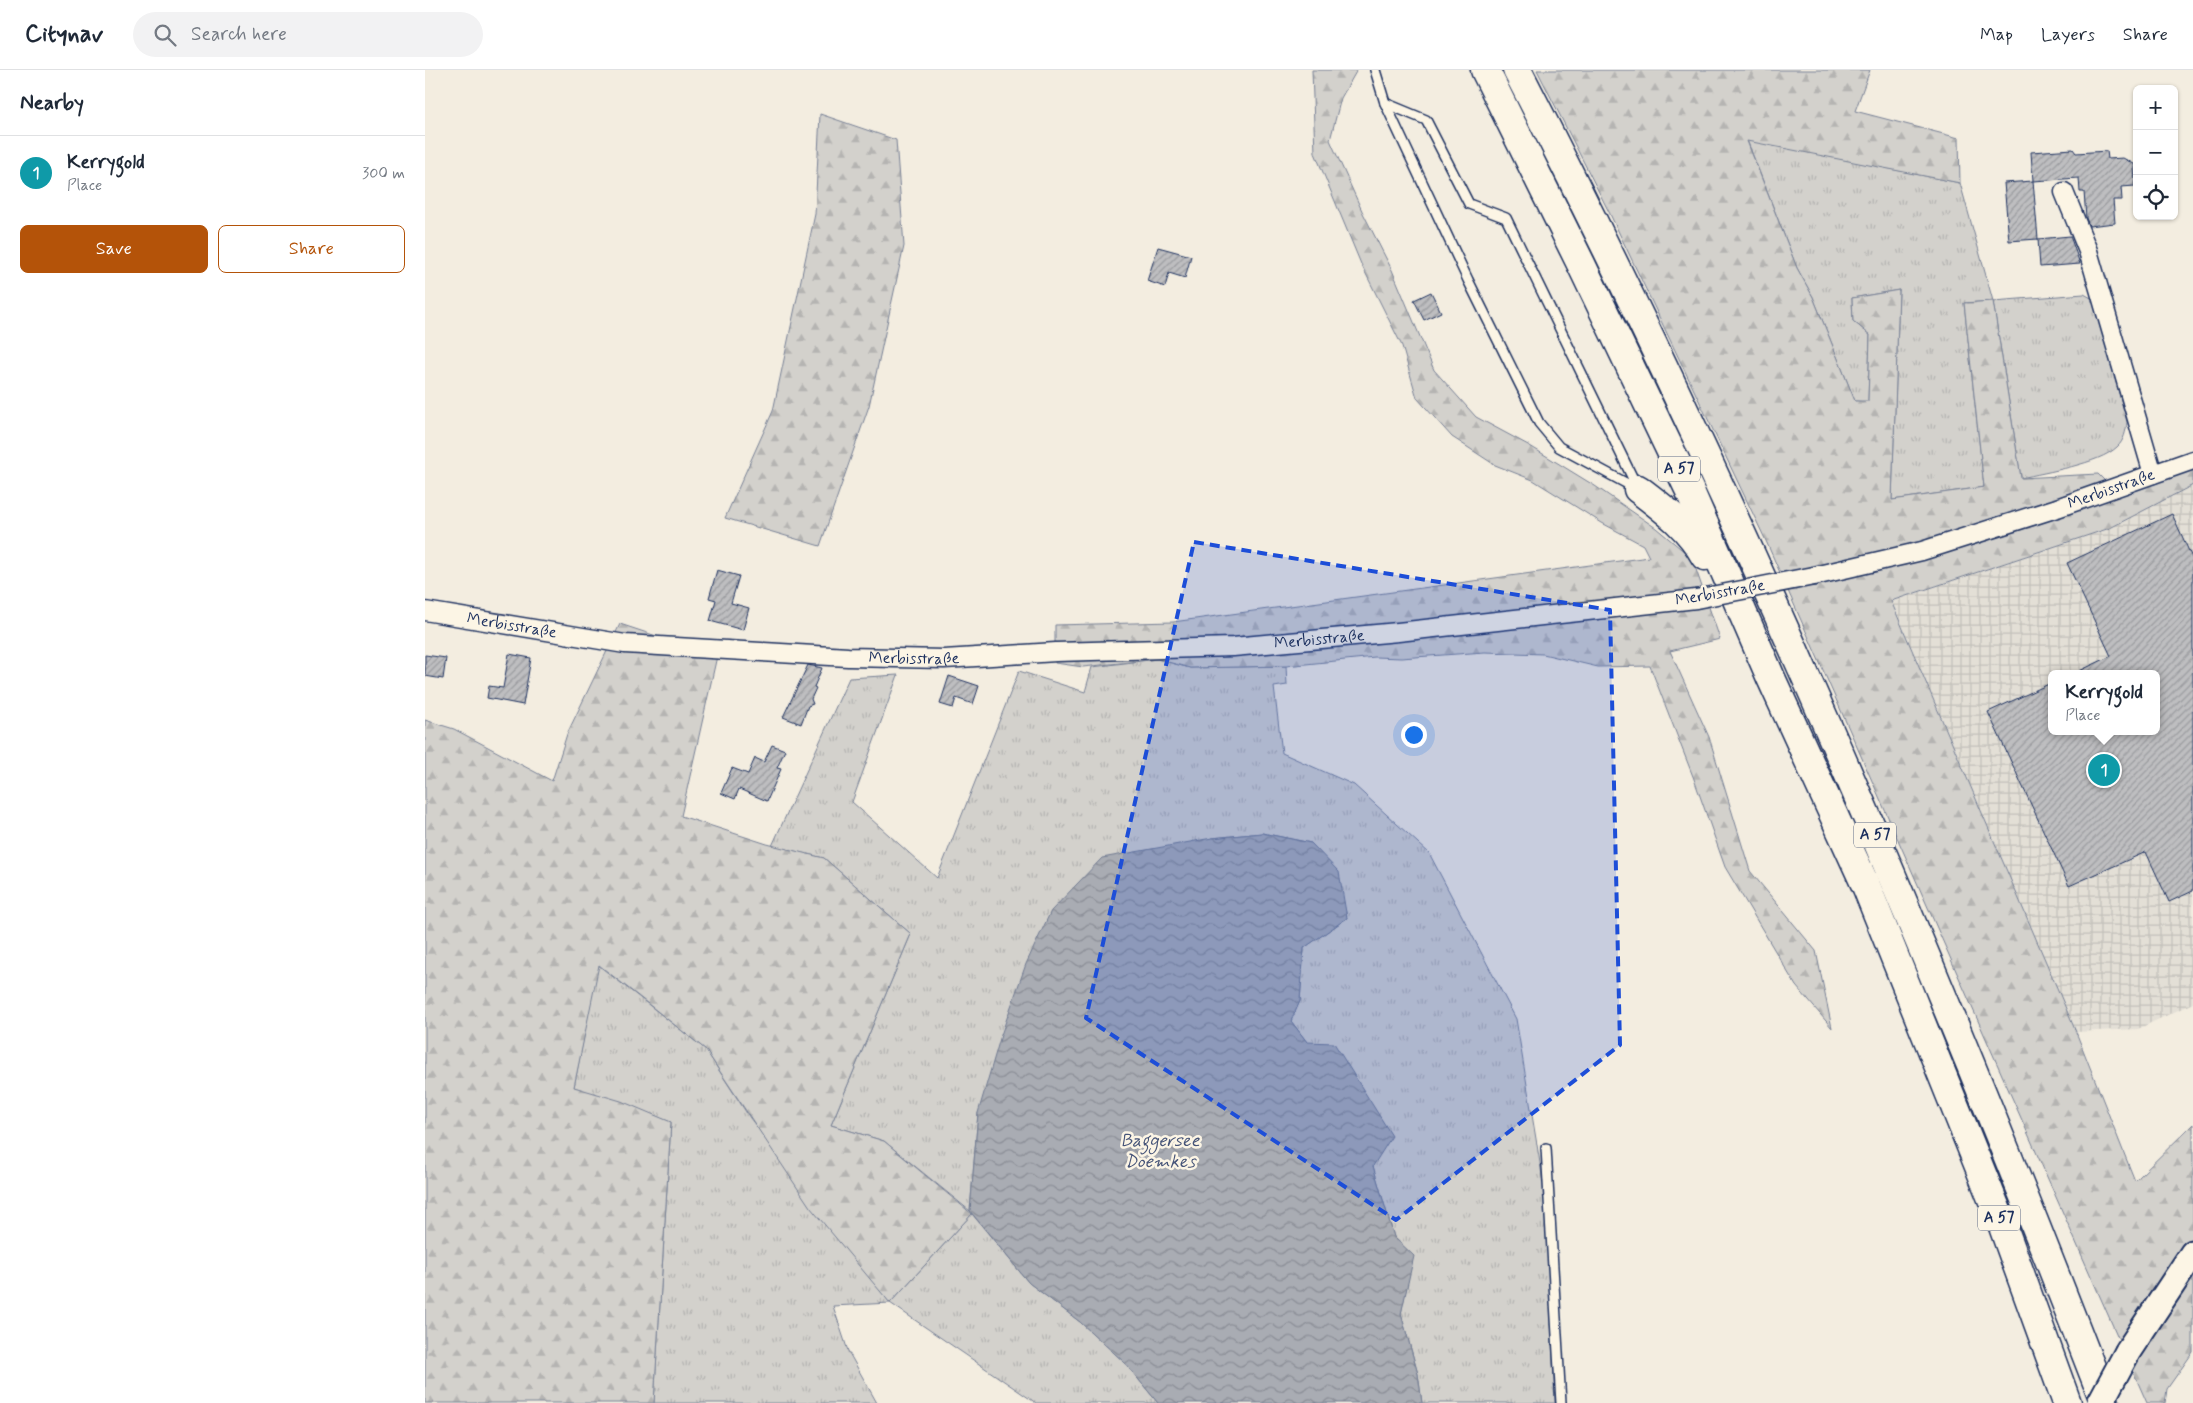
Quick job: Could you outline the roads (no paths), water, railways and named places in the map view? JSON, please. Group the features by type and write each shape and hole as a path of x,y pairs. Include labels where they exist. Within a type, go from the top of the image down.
{"highway":[{"name":"A 57","path":"1485,70 1581,264 1689,490 1771,678 1867,888 2001,1221 2067,1403"},
{"name":"A 57","path":"1517,70 1620,277 1725,500 1831,734 2016,1175 2105,1403"},
{"path":"1638,489 1676,518 1696,540 1771,678"}],"street":[{"path":"2064,192 2088,251 2153,474"},
{"name":"Merbisstraße","path":"425,612 625,644 848,657 944,659 1047,653 1233,647 1398,632 1696,599 1814,576 1922,551 2057,508 2193,460"},
{"path":"2100,1403 2128,1351 2193,1253"}],"lane":[{"path":"1375,70 1385,103 1468,280 1539,423 1559,447 1638,489"},
{"path":"1385,103 1426,120 1469,204 1506,218 1638,489"},
{"path":"1546,1148 1561,1403"}],"water":[{"name":"Baggersee Doemkes","path":"1262,833 1311,843 1339,872 1347,918 1304,948 1300,1001 1291,1021 1307,1042 1334,1043 1392,1136 1373,1166 1394,1237 1414,1256 1401,1314 1418,1374 1422,1403 1158,1403 1124,1362 1080,1322 1029,1283 970,1211 978,1113 1001,1035 1026,964 1051,911 1102,858 1212,838"}],"place":[{"name":"Kerrygold","path":"2104,770"}]}
